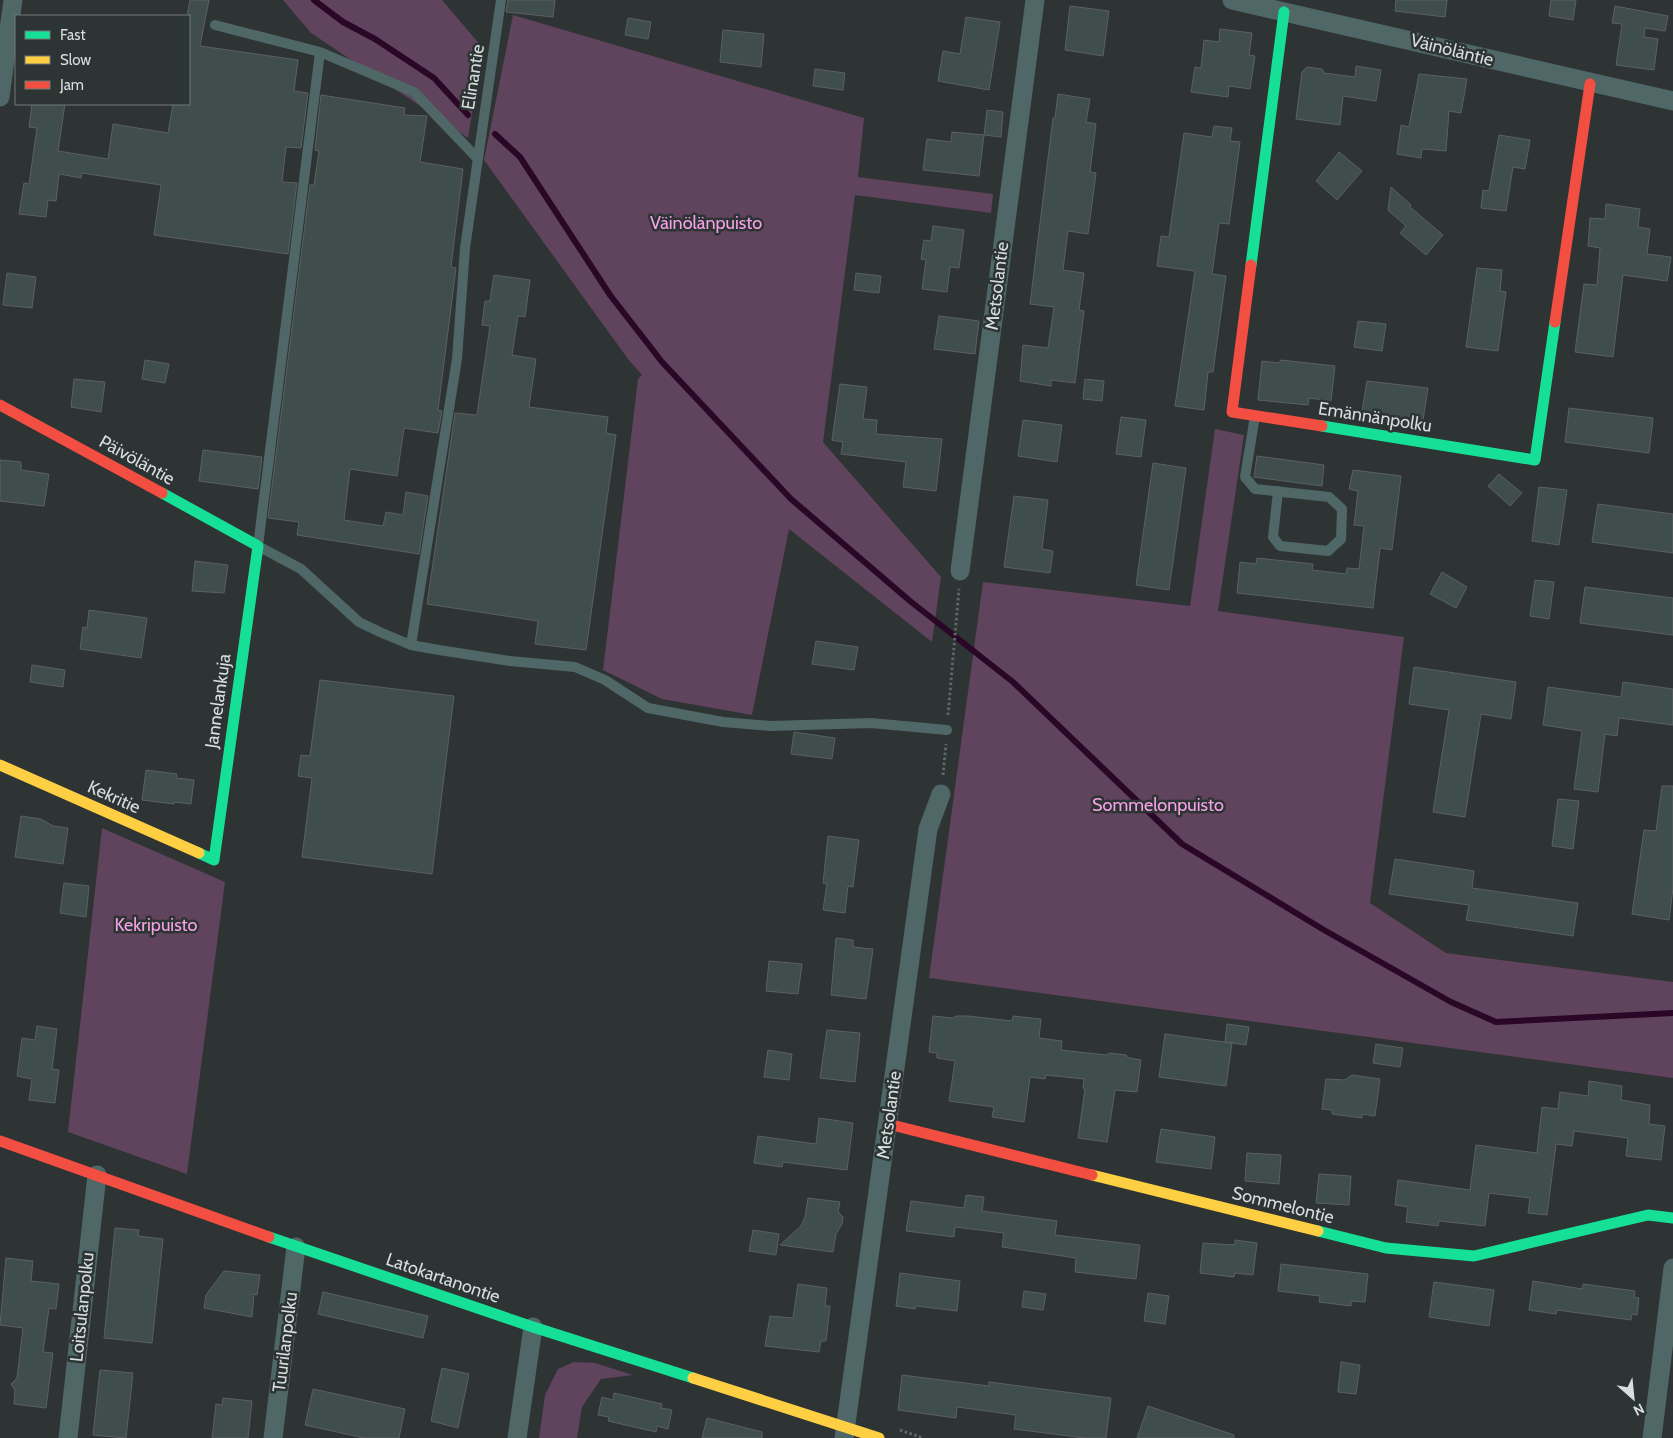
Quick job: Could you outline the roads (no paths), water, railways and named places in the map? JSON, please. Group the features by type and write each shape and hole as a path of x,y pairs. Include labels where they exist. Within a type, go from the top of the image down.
{"street":[{"path":"0,98 13,0"},
{"name":"Metsolantie","path":"960,571 1035,0"},
{"name":"Väinöläntie","path":"1232,0 1284,12 1312,8 1590,84 1673,101"},
{"name":"Emännänpolku","path":"1284,12 1232,412 1535,460 1590,84"},
{"name":"Päivöläntie","path":"0,405 258,546"},
{"name":"Jannelankuja","path":"214,860 258,546"},
{"name":"Kekritie","path":"0,765 214,860"},
{"name":"Metsolantie","path":"845,1432 928,829 941,794"},
{"name":"Sommelontie","path":"888,1124 1386,1248 1474,1256 1648,1215 1673,1218"},
{"name":"Latokartanontie","path":"0,1141 296,1247 533,1328 845,1432 879,1438"},
{"name":"Loitsulanpolku","path":"68,1438 97,1175"},
{"name":"Tuurilanpolku","path":"273,1438 296,1247"},
{"path":"1652,1438 1673,1268"},
{"path":"517,1438 533,1328"}],"lane":[{"name":"Elinantie","path":"411,645 457,360 465,248 501,0"},
{"path":"215,25 320,52 414,92 477,158"},
{"path":"320,52 258,546 300,569 359,622 411,645 510,661 575,667 598,677 648,708 670,714 771,726 871,723 947,730"},
{"path":"1255,415 1245,477 1255,489 1329,497 1342,509 1341,539 1328,551 1280,546 1273,537 1278,492"}],"waterway":[{"path":"314,0 343,22 375,39 434,78 468,115"},
{"path":"495,134 520,157 610,295 662,362 791,499 910,601 1013,682 1182,844 1324,930 1451,1002 1496,1022 1673,1013"}],"park label":[{"name":"Väinölänpuisto","path":"706,223"},
{"name":"Sommelonpuisto","path":"1158,805"},
{"name":"Kekripuisto","path":"156,925"}]}
